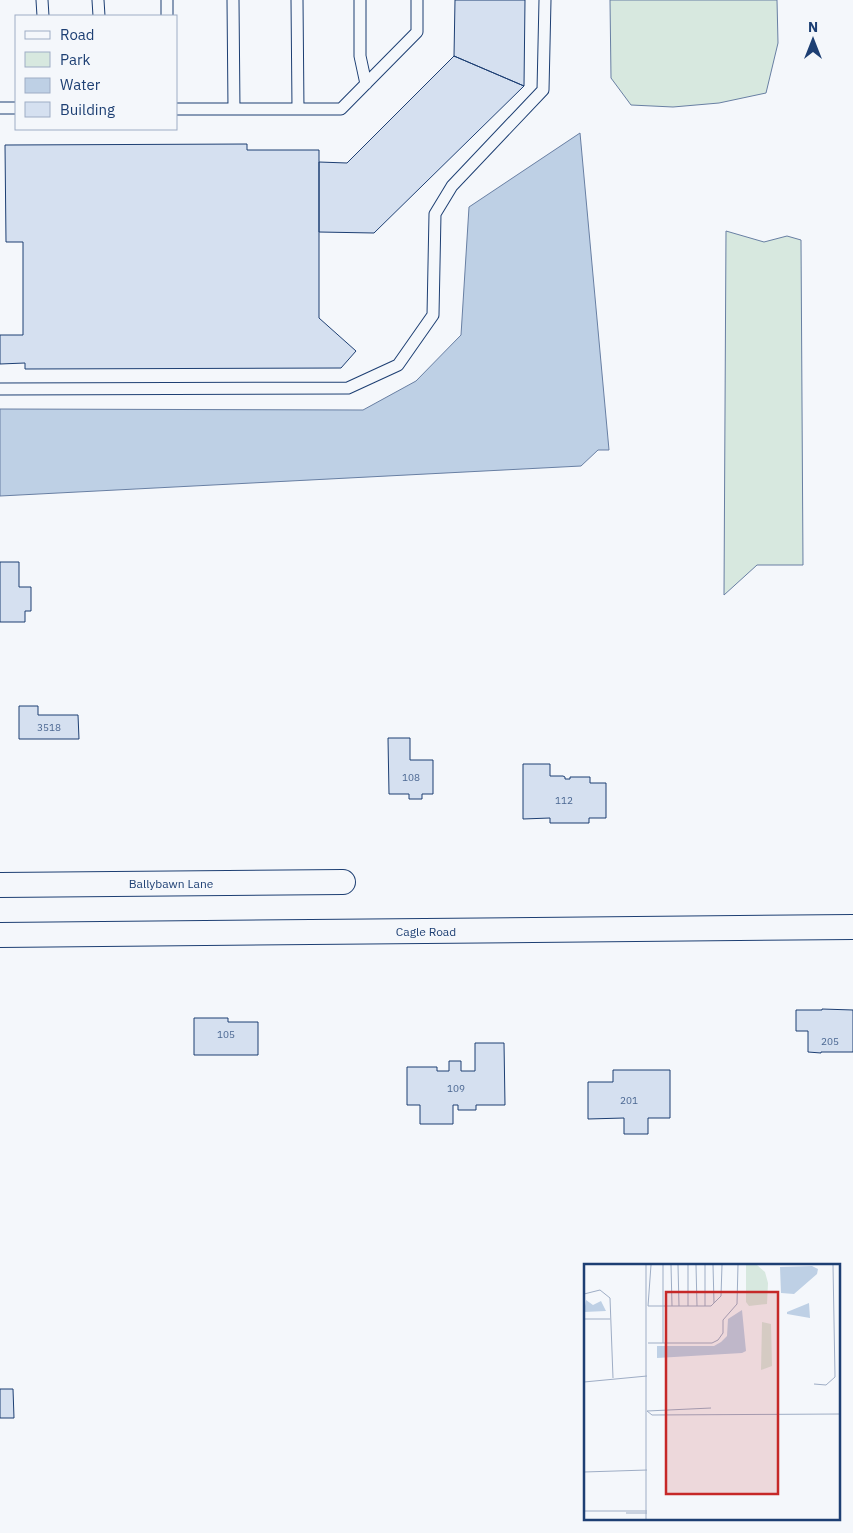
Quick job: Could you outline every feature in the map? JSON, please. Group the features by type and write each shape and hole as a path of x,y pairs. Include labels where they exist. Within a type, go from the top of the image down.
{"street":[{"name":"Ballybawn Lane","path":"0,885 343,882"},
{"name":"Cagle Road","path":"0,935 853,927"}],"lane":[{"path":"42,0 43,15"},
{"path":"98,0 99,15"},
{"path":"167,0 167,15"},
{"path":"233,0 234,109"},
{"path":"297,0 298,109"},
{"path":"360,0 360,56 366,84"},
{"path":"178,109 341,109 417,32 417,0"},
{"path":"0,389 348,388 398,364 433,314 435,214 452,186 543,90 545,0"},
{"path":"0,108 15,108"}],"green space":[{"path":"610,0 777,0 778,43 766,93 719,103 673,107 631,105 611,78"},
{"path":"726,231 764,242 787,236 801,240 803,565 757,565 724,595"}],"water":[{"path":"580,133 609,450 598,450 581,466 0,496 0,409 363,410 416,381 461,335 469,207"}],"building":[{"path":"455,0 525,0 524,86 454,56"},
{"path":"454,56 524,86 374,233 319,232 319,162 347,163"},
{"path":"247,144 247,150 319,150 319,318 356,351 341,368 25,369 25,363 0,364 0,335 23,335 23,242 6,242 5,145"},
{"path":"0,562 19,562 19,587 31,587 31,611 25,611 25,622 0,622"},
{"path":"19,706 38,706 38,715 78,715 79,739 19,739"},
{"path":"388,738 410,738 410,760 433,760 433,794 422,794 422,799 409,799 409,794 389,794"},
{"path":"523,764 550,764 550,776 563,776 565,779 570,779 570,777 590,777 590,783 606,783 606,818 589,818 589,823 550,823 550,818 523,819"},
{"path":"796,1010 853,1010 853,1052 808,1052 808,1031 796,1031"},
{"path":"194,1018 228,1018 228,1022 258,1022 258,1055 194,1055"},
{"path":"475,1043 504,1043 505,1105 476,1105 476,1110 458,1110 458,1105 453,1105 453,1124 420,1124 420,1105 407,1105 407,1067 437,1067 437,1071 449,1071 449,1061 461,1061 461,1071 475,1071"},
{"path":"613,1070 670,1070 670,1118 648,1118 648,1134 624,1134 624,1118 588,1119 588,1082 613,1082"},
{"path":"0,1389 13,1389 14,1418 0,1418"}]}
